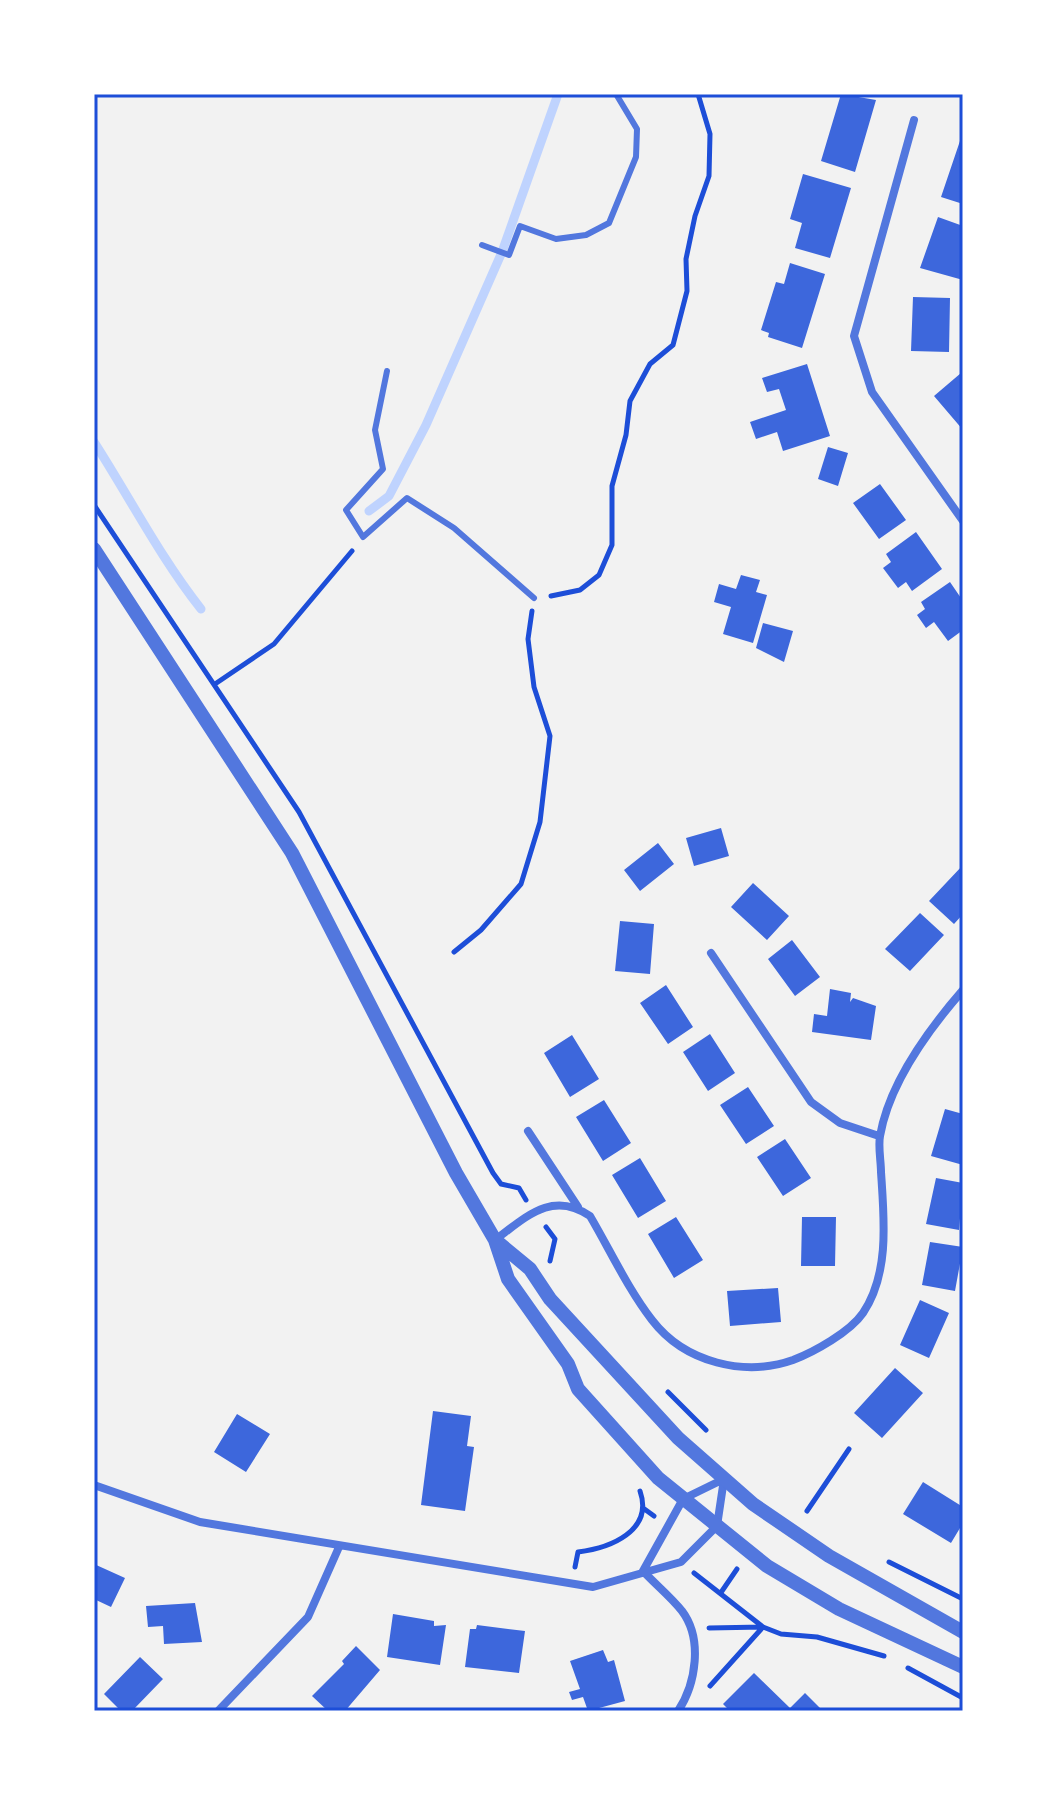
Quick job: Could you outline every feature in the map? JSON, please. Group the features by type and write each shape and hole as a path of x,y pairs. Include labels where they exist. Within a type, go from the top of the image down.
{"street":[{"path":"914,120 854,336 872,392 963,521"},
{"path":"94,549 292,853 456,1173 495,1240 508,1279 568,1364 578,1389 658,1478 798,1588 884,1632 963,1667"},
{"path":"711,953 811,1102 840,1123 879,1136"},
{"path":"495,1240 534,1211 558,1202 578,1208 590,1216 653,1321 683,1347 719,1365 772,1368 816,1352 862,1314 880,1270 885,1229 879,1136 904,1071 941,1015 963,990"},
{"path":"528,1131 578,1208"},
{"path":"495,1240 530,1269 550,1299 678,1438 724,1479 788,1530 963,1632"},
{"path":"643,1571 683,1499 724,1479"},
{"path":"94,1485 200,1522 593,1587 681,1562 717,1526 724,1479"},
{"path":"218,1711 308,1617 339,1547"},
{"path":"643,1571 684,1613 697,1655 685,1701 678,1710"}],"lane":[{"path":"482,245 509,255 520,226 556,239 586,235 609,223 636,157 637,129 616,94"},
{"path":"387,371 375,430 383,469 346,510 363,537 407,498 454,528 534,598"}],"path":[{"path":"454,952 481,930 521,884 540,822 550,736 534,687 528,639 534,598 580,590 599,575 612,545 612,486 626,435 630,401 650,364 673,345 687,291 689,244 709,176 710,134 698,94"},
{"path":"94,505 299,812 493,1173 501,1184 519,1188 555,1239 550,1252 553,1271"},
{"path":"194,699 274,644 324,588 363,537"},
{"path":"663,1386 711,1435"},
{"path":"807,1511 849,1449"},
{"path":"571,1584 578,1552 613,1544 638,1524 644,1503 635,1477"},
{"path":"796,1504 814,1516"},
{"path":"885,1560 963,1599"},
{"path":"696,1574 763,1627 781,1634 817,1637 885,1657 963,1698"},
{"path":"688,1629 763,1627"},
{"path":"678,1710 709,1687 763,1627"}],"building":[{"path":"841,94 876,100 855,172 821,161"},
{"path":"963,132 963,204 941,197"},
{"path":"803,174 851,188 830,258 795,248 802,223 790,219"},
{"path":"938,217 963,226 963,280 920,268"},
{"path":"790,263 825,274 802,348 768,337 769,333 761,330 776,282 784,284"},
{"path":"913,297 950,298 949,352 911,351"},
{"path":"807,364 830,436 783,451 777,432 756,439 750,422 786,410 779,389 767,392 762,378"},
{"path":"961,373 963,376 963,430 934,396"},
{"path":"828,447 848,453 838,486 818,479"},
{"path":"880,484 906,520 879,539 853,503"},
{"path":"916,532 942,569 912,591 906,582 898,588 883,568 891,562 886,554"},
{"path":"741,575 760,580 756,592 767,595 753,643 723,634 731,607 714,602 719,584 736,589"},
{"path":"950,582 963,601 963,630 948,641 934,622 926,628 917,615 925,609 921,602"},
{"path":"763,623 793,631 784,662 756,648"},
{"path":"721,828 729,856 694,866 686,838"},
{"path":"658,843 674,864 640,891 624,870"},
{"path":"963,865 963,914 954,924 929,901"},
{"path":"753,883 789,916 767,940 731,907"},
{"path":"920,913 944,935 910,971 885,949"},
{"path":"620,921 654,924 650,974 615,971"},
{"path":"792,940 820,977 795,996 768,959"},
{"path":"666,985 693,1027 668,1044 640,1003"},
{"path":"830,989 851,993 850,1002 853,998 876,1006 871,1040 812,1032 814,1014 827,1016"},
{"path":"710,1034 735,1073 708,1091 683,1052"},
{"path":"572,1035 599,1079 570,1097 544,1053"},
{"path":"748,1087 774,1126 746,1144 720,1105"},
{"path":"604,1100 631,1143 603,1161 576,1117"},
{"path":"945,1109 963,1114 963,1165 931,1156"},
{"path":"785,1139 811,1178 783,1196 757,1157"},
{"path":"640,1158 666,1201 638,1218 612,1175"},
{"path":"936,1178 963,1183 959,1230 926,1224"},
{"path":"676,1217 703,1260 674,1278 648,1234"},
{"path":"802,1217 836,1217 835,1266 801,1266"},
{"path":"930,1242 963,1247 955,1291 922,1285"},
{"path":"778,1288 781,1322 730,1326 727,1291"},
{"path":"920,1300 949,1313 929,1358 900,1345"},
{"path":"895,1368 923,1393 882,1438 854,1413"},
{"path":"433,1411 471,1416 467,1446 474,1447 465,1511 421,1505"},
{"path":"237,1414 270,1434 246,1472 214,1452"},
{"path":"923,1482 963,1507 963,1523 951,1543 903,1514"},
{"path":"94,1564 125,1578 111,1607 94,1599"},
{"path":"195,1603 202,1642 164,1644 163,1626 148,1627 146,1606"},
{"path":"393,1614 434,1621 434,1626 446,1625 440,1665 387,1657"},
{"path":"477,1625 525,1631 519,1673 465,1667 470,1629 476,1629"},
{"path":"356,1646 380,1670 345,1711 328,1711 312,1696 344,1664 342,1661"},
{"path":"603,1650 608,1662 614,1660 625,1701 588,1711 583,1697 572,1700 569,1692 580,1689 570,1661"},
{"path":"140,1657 163,1679 132,1711 121,1711 104,1694"},
{"path":"754,1673 790,1708 805,1693 823,1711 730,1711 723,1704"}],"waterway":[{"path":"369,511 389,496 426,425 502,252 558,94"},
{"path":"94,442 159,548 201,609"}]}
